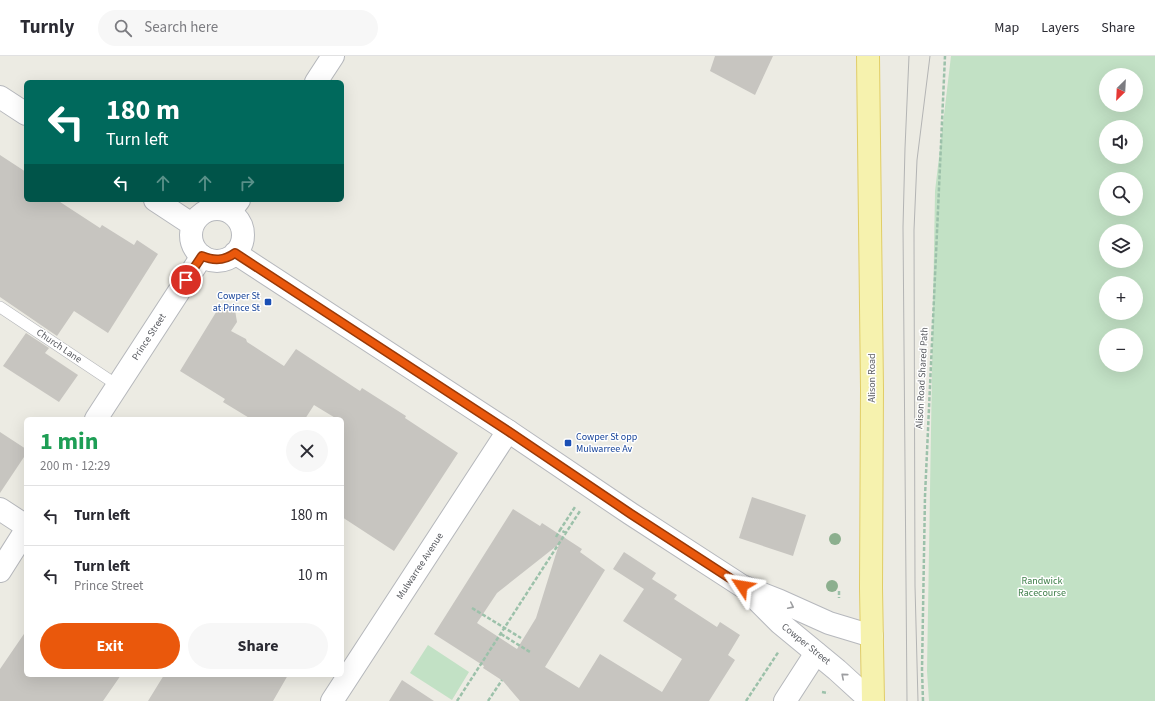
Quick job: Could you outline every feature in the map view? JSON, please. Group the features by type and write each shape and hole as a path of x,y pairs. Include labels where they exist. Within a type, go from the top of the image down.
{"main road":[{"path":"317,80 333,56"},
{"name":"Alison Road","path":"868,56 872,389 872,701"},
{"path":"0,97 24,113"},
{"path":"158,202 193,225"},
{"path":"234,206 236,218 241,224 243,232 240,247 230,257 216,260 202,256 196,250 192,242 191,233 193,225 197,217 204,212 234,206"},
{"name":"Cowper Street","path":"235,253 742,586 780,623 872,701"},
{"name":"Prince Street","path":"97,417 202,256"},
{"name":"Mulwarree Avenue","path":"332,701 508,431"},
{"path":"0,509 24,525"},
{"path":"0,572 24,533"},
{"name":"Cowper Street","path":"742,586 829,623 872,636"},
{"path":"785,701 816,653"}],"lane":[{"name":"Church Lane","path":"0,307 117,385"}],"path":[{"name":"Alison Road Shared Path","path":"923,701 922,670 925,496 945,56"},
{"path":"556,537 575,507"},
{"path":"457,701 580,511"},
{"path":"560,530 566,534"},
{"path":"839,591 839,598"},
{"path":"472,608 520,638"},
{"path":"501,634 530,652"},
{"path":"746,701 782,646"},
{"path":"488,701 502,680"}],"green space":[{"name":"Randwick Racecourse","path":"951,56 1155,56 1155,701 929,701 927,671 935,191"},
{"path":"428,645 469,672 452,700 410,673"}],"building":[{"path":"715,56 773,56 755,95 710,71"},
{"path":"0,155 24,171 24,202 60,202 100,228 102,225 134,245 137,240 158,254 108,333 74,311 57,336 0,297"},
{"path":"227,306 235,310 237,322 231,331 246,339 247,342 284,366 296,349 360,391 362,388 406,416 405,418 458,453 394,551 344,518 344,417 334,417 314,405 306,417 248,417 223,402 225,399 180,371 218,309"},
{"path":"26,333 49,348 45,353 78,375 59,402 3,366"},
{"path":"0,432 24,448 24,457 0,493"},
{"path":"752,497 806,515 793,556 739,538"},
{"path":"513,509 540,526 542,523 582,549 580,552 605,570 545,667 579,688 600,654 662,692 682,659 623,621 644,589 613,569 624,552 656,573 652,579 677,595 674,599 717,627 720,622 740,635 728,655 735,660 709,701 520,701 503,681 483,668 484,666 434,634","holes":["559,544 536,618 517,649 477,623 497,593"]},
{"path":"24,634 24,677 120,677 103,701 0,701 0,669"},
{"path":"163,677 287,677 273,701 148,701"},
{"path":"402,680 434,701 389,701"}],"tram line":[{"path":"907,701 903,227 909,56"},
{"path":"918,701 915,586 914,230 917,160 930,56"}],"place":[{"name":"Cowper St at Prince St","path":"268,302"},
{"name":"Cowper St opp Mulwarree Av","path":"568,443"}],"route":[{"path":"186,280 202,256 209,259 223,260 235,253 742,586"}]}
